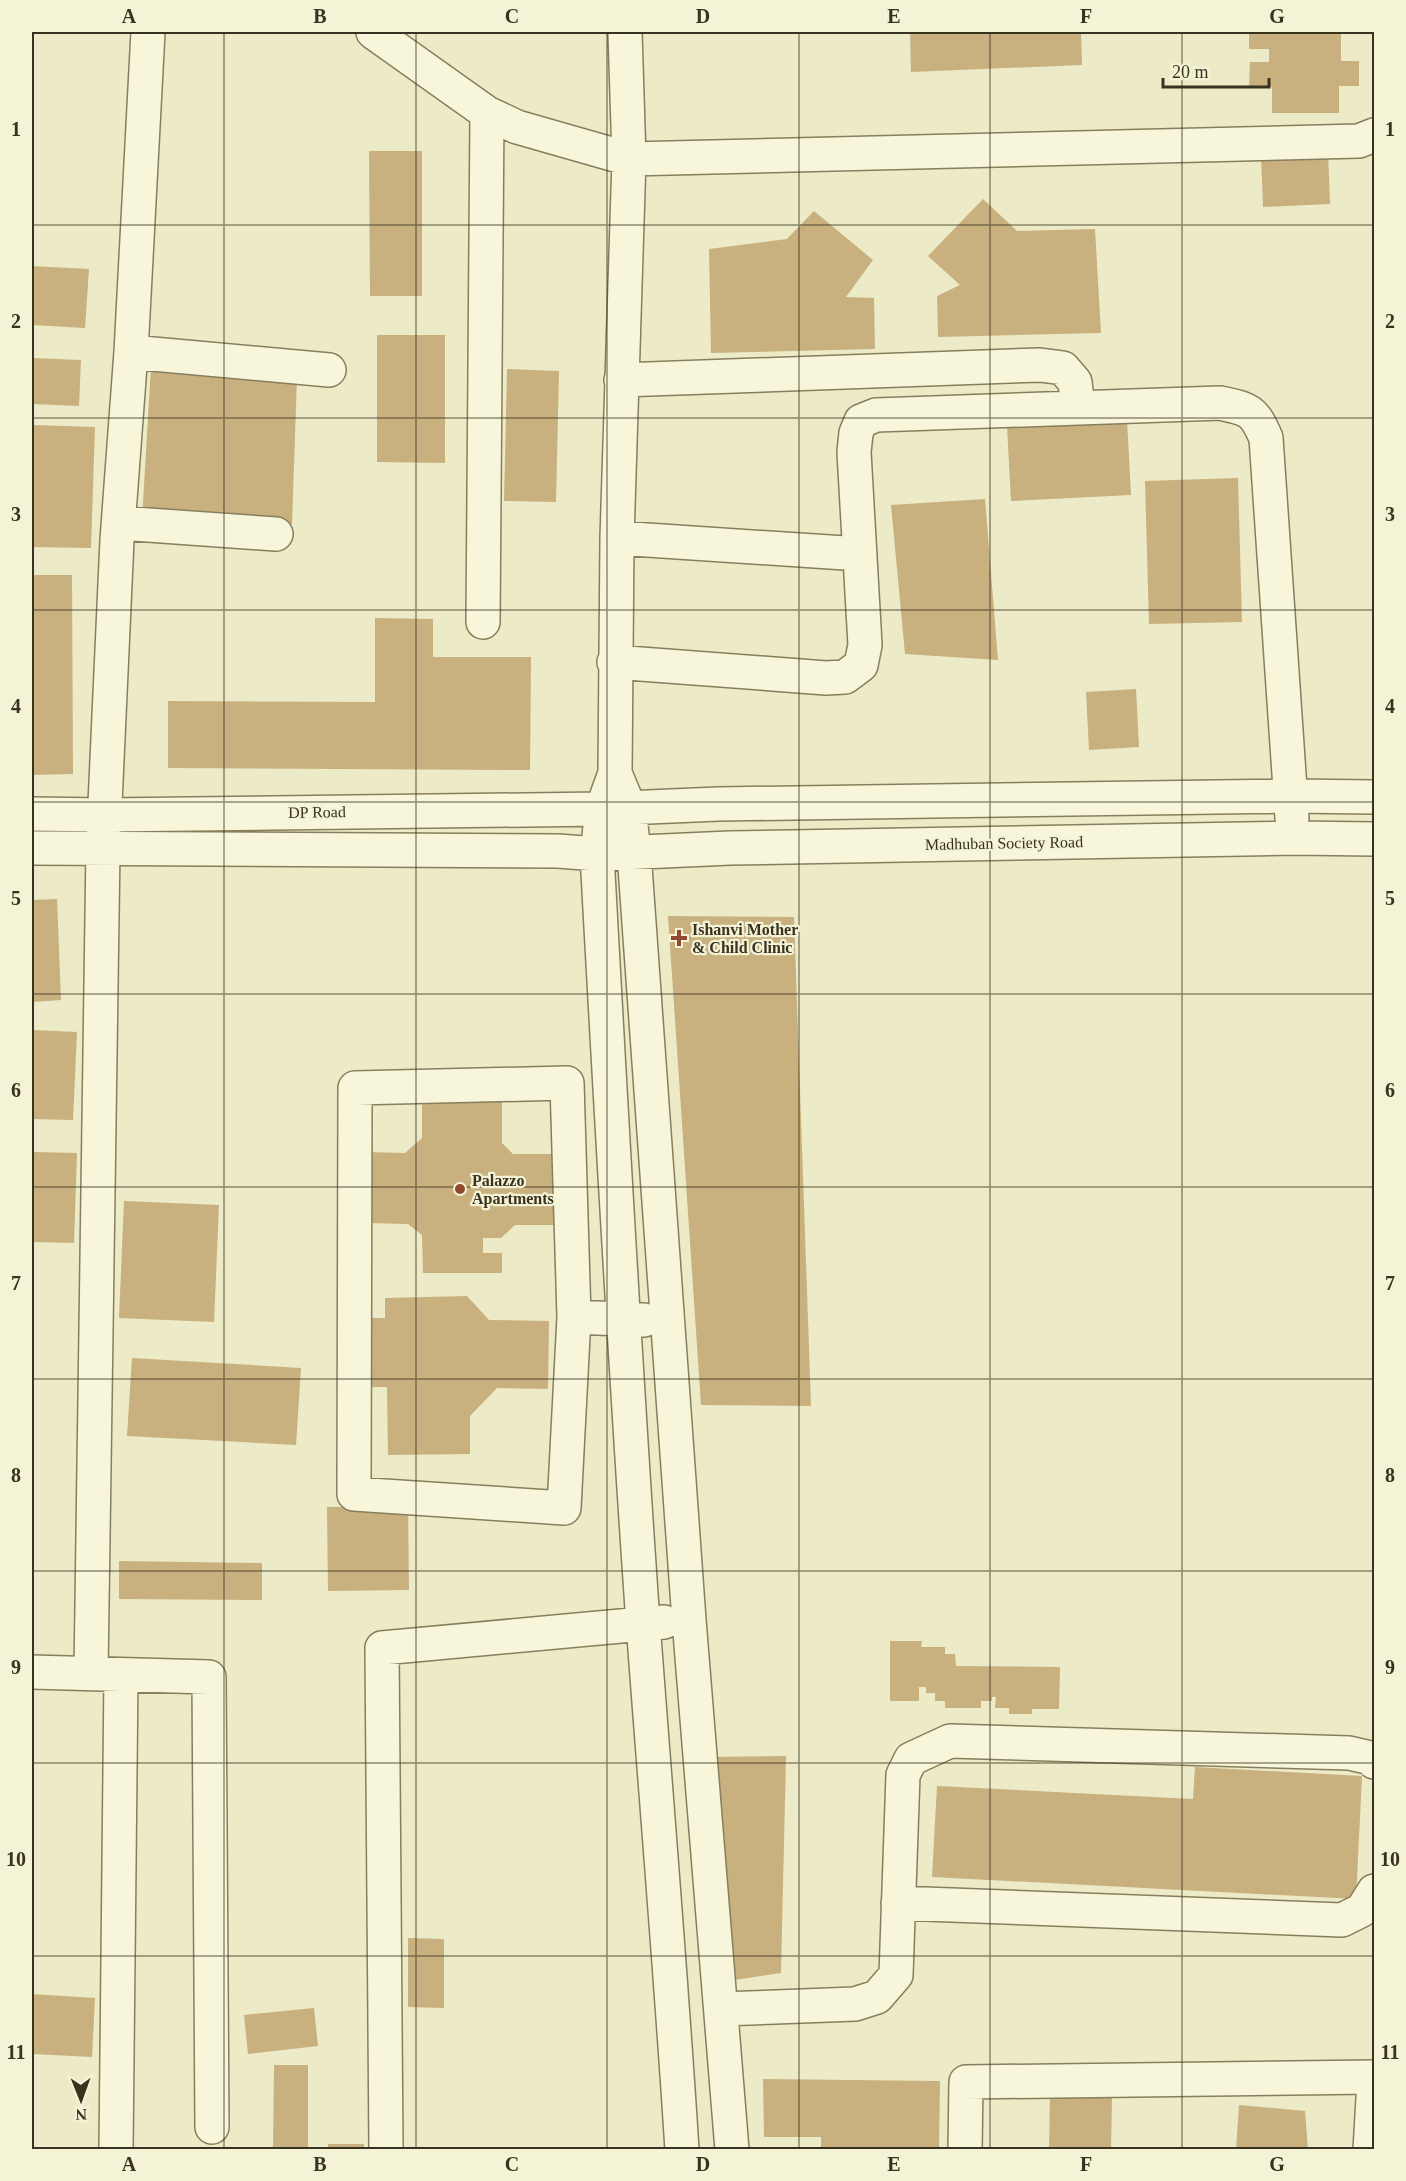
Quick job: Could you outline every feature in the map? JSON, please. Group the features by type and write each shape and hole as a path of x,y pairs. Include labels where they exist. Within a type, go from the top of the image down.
{"street":[{"path":"129,524 138,352 148,32"},
{"path":"373,32 487,113 517,127 629,159 1359,141 1374,135"},
{"path":"625,32 629,159 614,662 616,808 634,853 689,1620 732,2150"},
{"path":"483,622 487,113"},
{"path":"138,352 328,370"},
{"path":"116,2150 106,1674 103,848 117,540 129,524 142,441 138,352"},
{"path":"621,380 1040,365 1063,368 1075,382 1078,408"},
{"path":"614,662 826,678 845,676 861,665 865,645 854,452 856,433 861,421 876,415 1220,403 1243,408 1257,418 1266,438 1294,838"},
{"path":"129,524 276,534"},
{"path":"617,538 860,554"},
{"name":"DP Road","path":"32,814 616,808 1291,796 1374,797"},
{"path":"616,808 597,854 623,1320 682,2150"},
{"name":"Madhuban Society Road","path":"597,854 730,848 1374,838"},
{"path":"32,848 558,851 597,854"},
{"path":"567,1083 574,1317 564,1508 354,1494 355,1088 567,1083"},
{"path":"574,1317 623,1320 669,1319"},
{"path":"386,2150 382,1648 689,1620"},
{"path":"32,1672 209,1677 212,2127"},
{"path":"721,2009 855,2004 878,1997 896,1975 903,1775 911,1759 950,1741 1349,1754 1371,1758 1374,1761"},
{"path":"898,1903 1342,1920 1362,1910 1374,1891"},
{"path":"965,2150 966,2082 1374,2079 1370,2150"}],"building":[{"path":"910,32 1081,32 1082,65 911,72"},
{"path":"1249,32 1341,32 1341,61 1359,61 1359,86 1339,86 1339,113 1272,113 1272,87 1249,87 1250,62 1269,62 1269,49 1249,49"},
{"path":"369,151 422,151 422,296 370,296"},
{"path":"1328,152 1330,204 1263,207 1261,155"},
{"path":"983,199 1017,231 1095,229 1101,333 938,337 937,296 960,285 928,256"},
{"path":"814,211 873,260 846,297 874,298 875,349 711,353 709,249 787,239"},
{"path":"32,266 89,269 85,328 32,325"},
{"path":"377,335 445,335 445,463 377,462"},
{"path":"32,358 81,360 79,406 32,404"},
{"path":"151,366 297,378 292,524 142,520"},
{"path":"507,369 559,371 556,502 504,501"},
{"path":"1127,420 1131,495 1011,501 1007,426"},
{"path":"32,425 95,427 91,548 32,547"},
{"path":"1238,478 1242,622 1149,624 1145,481"},
{"path":"985,499 998,660 905,654 891,505"},
{"path":"32,575 72,575 73,774 32,775"},
{"path":"375,618 433,619 433,657 531,657 530,770 168,768 168,701 375,702"},
{"path":"1136,689 1139,747 1089,750 1086,692"},
{"path":"57,899 61,1000 32,1002 32,900"},
{"path":"668,916 794,917 811,1406 701,1405"},
{"path":"32,1030 77,1032 73,1120 32,1119"},
{"name":"Palazzo Apartments","path":"422,1094 502,1094 502,1143 513,1154 555,1154 554,1225 515,1225 501,1238 483,1238 483,1253 502,1253 502,1273 423,1273 422,1235 408,1224 366,1223 366,1152 405,1153 422,1138"},
{"path":"32,1152 77,1153 74,1243 32,1242"},
{"path":"124,1201 219,1205 214,1322 119,1318"},
{"path":"467,1296 489,1320 549,1321 548,1389 497,1388 470,1416 470,1454 388,1455 387,1387 360,1387 361,1318 385,1318 385,1298"},
{"path":"132,1358 301,1368 296,1445 127,1436"},
{"path":"408,1506 409,1590 328,1591 327,1507"},
{"path":"119,1561 262,1563 262,1600 119,1599"},
{"path":"890,1641 922,1641 921,1647 945,1647 945,1654 955,1654 956,1666 1060,1667 1059,1709 1032,1709 1032,1714 1009,1714 1009,1708 995,1708 996,1697 992,1697 992,1701 981,1701 981,1708 945,1708 945,1701 935,1701 935,1693 926,1693 926,1687 919,1687 919,1701 890,1701"},
{"path":"786,1756 781,1973 728,1981 706,1757"},
{"path":"1195,1767 1362,1776 1356,1899 932,1877 937,1786 1193,1799"},
{"path":"408,1938 444,1939 444,2008 408,2007"},
{"path":"32,1994 95,1998 92,2057 32,2054"},
{"path":"314,2008 318,2046 248,2054 244,2015"},
{"path":"274,2065 308,2065 308,2150 273,2150"},
{"path":"763,2079 940,2081 939,2150 821,2150 821,2137 764,2137"},
{"path":"1050,2093 1112,2094 1111,2150 1049,2150"},
{"path":"1239,2105 1305,2111 1308,2150 1236,2150"},
{"path":"328,2144 364,2144 364,2150 328,2150"}],"place":[{"name":"Ishanvi Mother & Child Clinic","path":"679,938"},
{"name":"Palazzo Apartments","path":"460,1189"}]}
